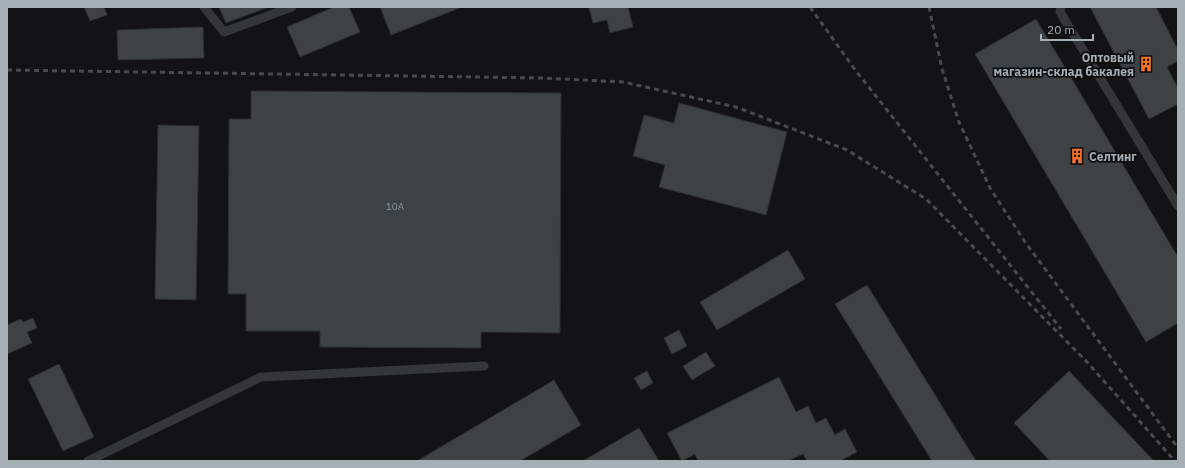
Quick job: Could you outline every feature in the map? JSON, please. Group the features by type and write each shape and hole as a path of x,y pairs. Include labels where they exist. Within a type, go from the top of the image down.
{"lane":[{"path":"204,7 224,32 292,7"},
{"path":"1061,7 1060,12 1178,206"},
{"path":"88,461 261,377 484,366"}],"building":[{"path":"84,7 104,7 107,15 90,21"},
{"path":"219,7 269,7 226,23"},
{"path":"334,7 349,7 360,32 300,57 287,27"},
{"path":"380,7 462,7 391,35"},
{"path":"628,7 633,27 610,33 607,20 593,23 589,8"},
{"name":"Оптовый магазин-склад бакалея","path":"1090,7 1156,7 1178,50 1178,61 1167,67 1178,88 1178,104 1149,119"},
{"name":"Селтинг","path":"1036,19 1178,257 1178,323 1146,342 975,54"},
{"path":"203,27 204,58 118,60 117,30"},
{"path":"251,91 561,93 560,333 481,332 481,348 320,347 320,331 246,331 246,294 228,294 229,119 251,119"},
{"path":"679,103 787,132 766,215 659,187 665,165 633,156 644,115 674,123"},
{"path":"158,125 199,126 196,300 155,299"},
{"path":"788,250 805,279 717,330 700,302"},
{"path":"867,285 976,461 932,461 835,304"},
{"path":"33,318 37,328 27,332 32,343 7,354 7,325 21,319 23,322"},
{"path":"679,330 687,346 672,354 664,338"},
{"path":"706,352 715,366 692,380 683,366"},
{"path":"59,364 94,437 63,451 28,379"},
{"path":"647,371 653,383 641,390 634,378"},
{"path":"1069,371 1154,461 1050,461 1014,423"},
{"path":"779,377 796,412 808,406 816,423 826,418 835,435 845,429 857,452 840,461 807,461 803,454 788,461 698,461 695,454 682,461 667,433"},
{"path":"554,380 581,425 520,461 417,461"},
{"path":"639,428 659,461 583,461"}],"railway":[{"path":"810,7 856,71 1061,329"},
{"path":"929,7 942,69 959,122 990,188 1025,242 1178,448"},
{"path":"7,70 543,78 623,82 736,107 847,150 926,199 1088,363 1175,461"}],"place":[{"name":"Оптовый магазин-склад бакалея","path":"1146,64"},
{"name":"Селтинг","path":"1077,156"}]}
